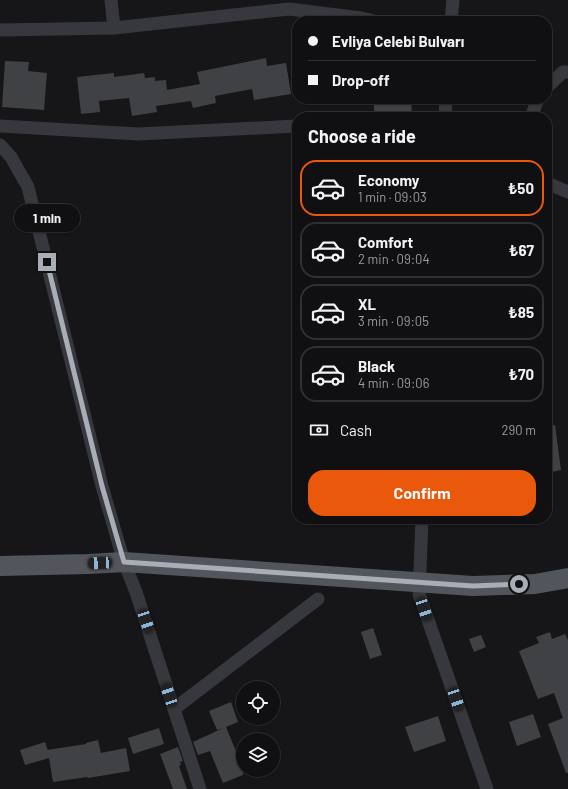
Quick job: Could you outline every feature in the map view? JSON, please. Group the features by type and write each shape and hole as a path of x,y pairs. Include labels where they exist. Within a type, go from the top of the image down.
{"main road":[{"path":"0,566 124,562 473,586 534,584 568,578"}],"street":[{"path":"111,0 114,28"},
{"path":"452,16 453,0"},
{"path":"0,30 114,28 288,5 350,16"},
{"path":"552,82 563,72 568,72"},
{"path":"0,126 138,134 292,126"},
{"path":"0,145 11,157 28,187 102,486 124,562 134,586 200,789"},
{"path":"552,185 568,192"},
{"path":"422,524 419,594 487,789"},
{"path":"174,709 318,599"}],"building":[{"path":"266,58 267,66 286,63 291,94 254,100 252,89 215,96 216,103 193,108 191,101 156,106 157,112 132,116 129,98 99,101 100,112 81,114 77,77 114,73 114,77 144,73 145,78 155,77 155,81 166,80 167,90 200,84 197,72"},
{"path":"5,61 29,62 28,71 47,73 44,110 2,107"},
{"path":"374,104 411,104 412,112 374,112"},
{"path":"552,425 555,425 561,470 552,472"},
{"path":"373,628 382,655 370,659 361,632"},
{"path":"550,632 552,639 565,634 568,640 568,773 566,773 548,724 563,718 554,693 538,699 519,651 539,643 536,637"},
{"path":"481,635 486,647 474,652 469,639"},
{"path":"231,702 236,716 236,723 226,727 236,751 236,777 238,777 223,783 210,751 198,755 193,742 223,728 217,730 209,711"},
{"path":"533,714 541,737 517,746 509,722"},
{"path":"438,716 446,741 414,752 405,727"},
{"path":"159,728 164,744 133,754 128,738"},
{"path":"98,740 101,753 126,748 130,771 53,782 49,758 25,765 20,750 45,742 48,750 86,744"},
{"path":"178,747 183,761 180,762 181,765 179,766 187,789 173,789 160,754"}],"route":[{"path":"47,262 102,486 124,562 473,586 519,584"}]}
